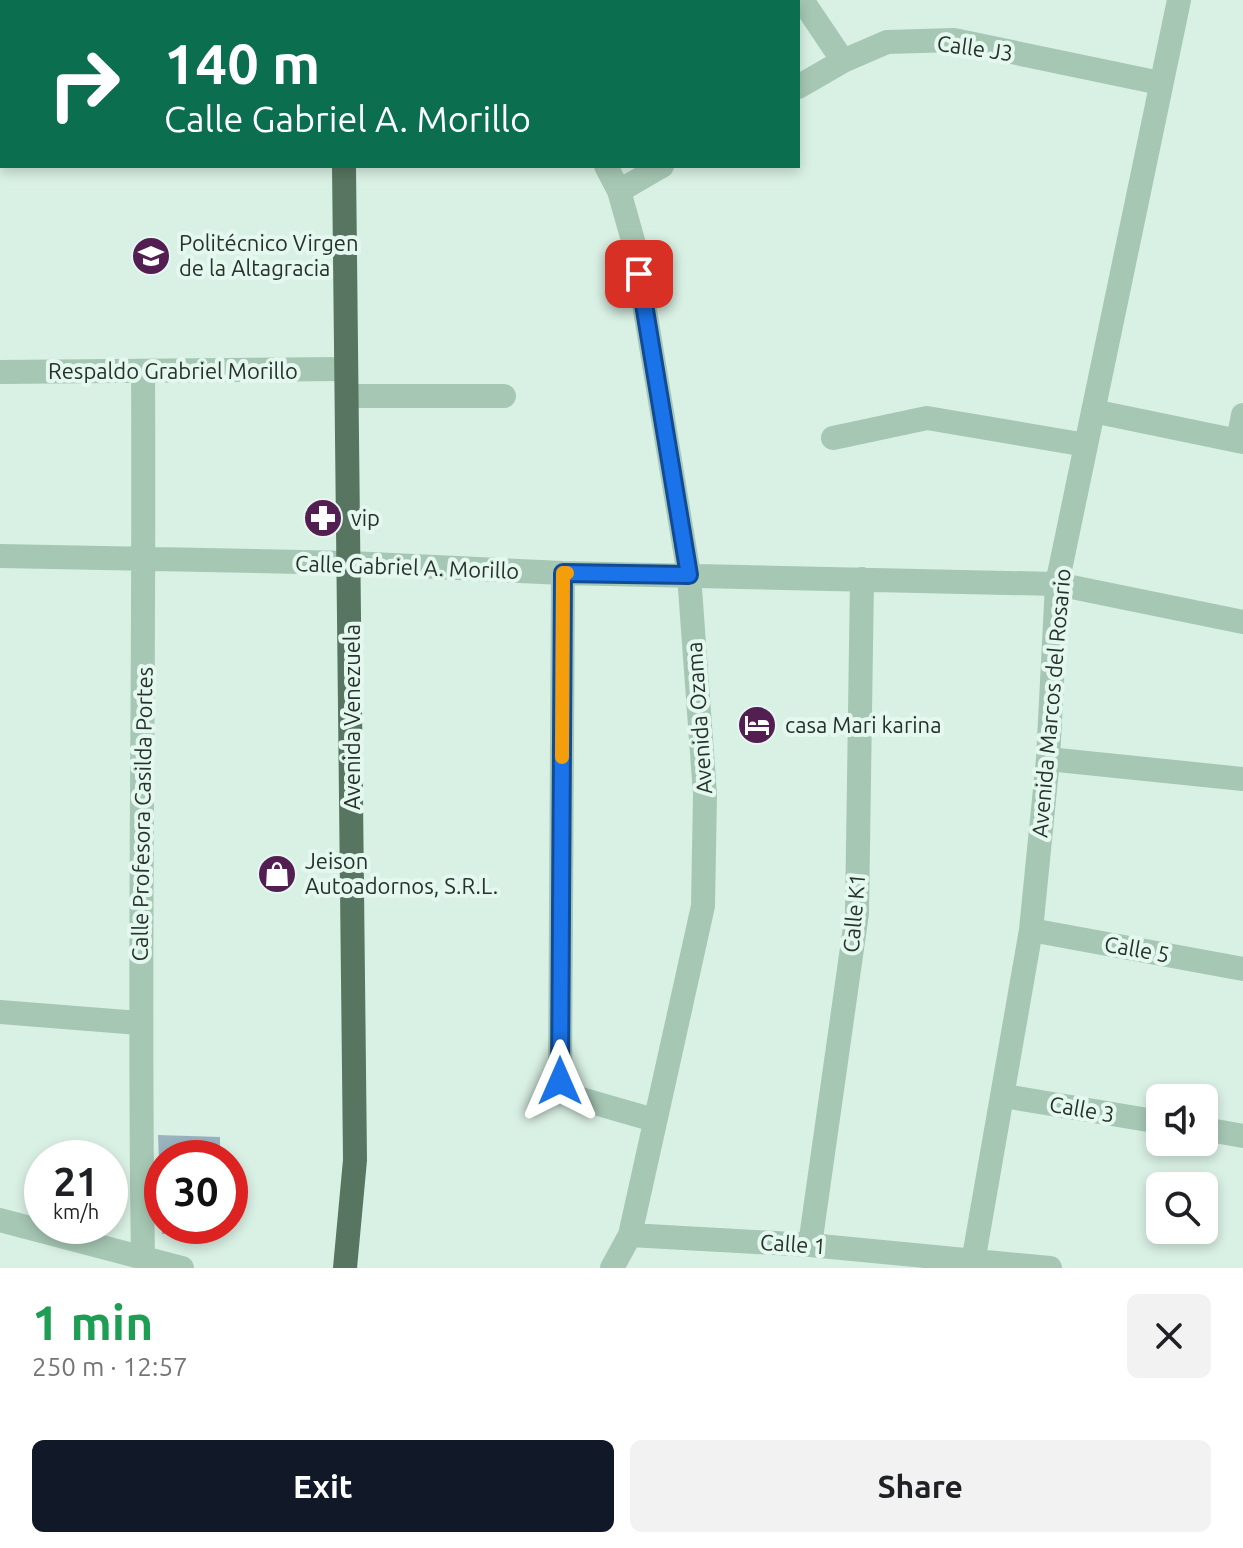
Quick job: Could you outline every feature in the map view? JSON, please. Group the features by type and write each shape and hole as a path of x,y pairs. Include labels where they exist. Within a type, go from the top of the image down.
{"main road":[{"name":"Avenida Venezuela","path":"344,168 355,1160 345,1268"}],"street":[{"path":"802,0 843,61"},
{"name":"Avenida Marcos del Rosario","path":"973,1263 1031,930 1048,759 1057,584 1179,0"},
{"name":"Calle J3","path":"800,86 843,61 887,42 954,40 1160,83"},
{"name":"Avenida Ozama","path":"607,168 619,191 634,244 689,575 705,794 703,906 630,1235 612,1268"},
{"path":"619,191 659,168"},
{"name":"Respaldo Grabriel Morillo","path":"0,372 346,369"},
{"name":"Calle Profesora Casilda Portes","path":"143,371 145,559 139,1023 143,1257"},
{"path":"347,396 504,396"},
{"path":"1093,411 1241,442 1243,415"},
{"path":"833,438 927,418 1086,445"},
{"name":"Calle Gabriel A. Morillo","path":"0,556 1057,584 1243,622"},
{"path":"563,573 560,1081 574,1097 654,1120"},
{"name":"Calle K1","path":"810,1245 857,913 862,579"},
{"path":"1048,759 1243,779"},
{"name":"Calle 5","path":"1031,930 1243,969"},
{"path":"0,1012 139,1023"},
{"name":"Calle 3","path":"1004,1096 1146,1120"},
{"path":"1218,1132 1243,1136"},
{"path":"0,1220 182,1268"},
{"name":"Calle 1","path":"630,1235 810,1245 1050,1268"}],"shaded area":[{"path":"158,1135 220,1137 220,1140 158,1140"}],"slow traffic":[{"path":"562,757 563,573 567,573"}],"place":[{"name":"Politécnico Virgen de la Altagracia","path":"151,256"},
{"name":"vip","path":"323,518"},
{"name":"casa Mari karina","path":"757,725"},
{"name":"Jeison Autoadornos, S.R.L.","path":"277,874"}],"route":[{"path":"560,1081 563,573 689,575 639,274"}]}
